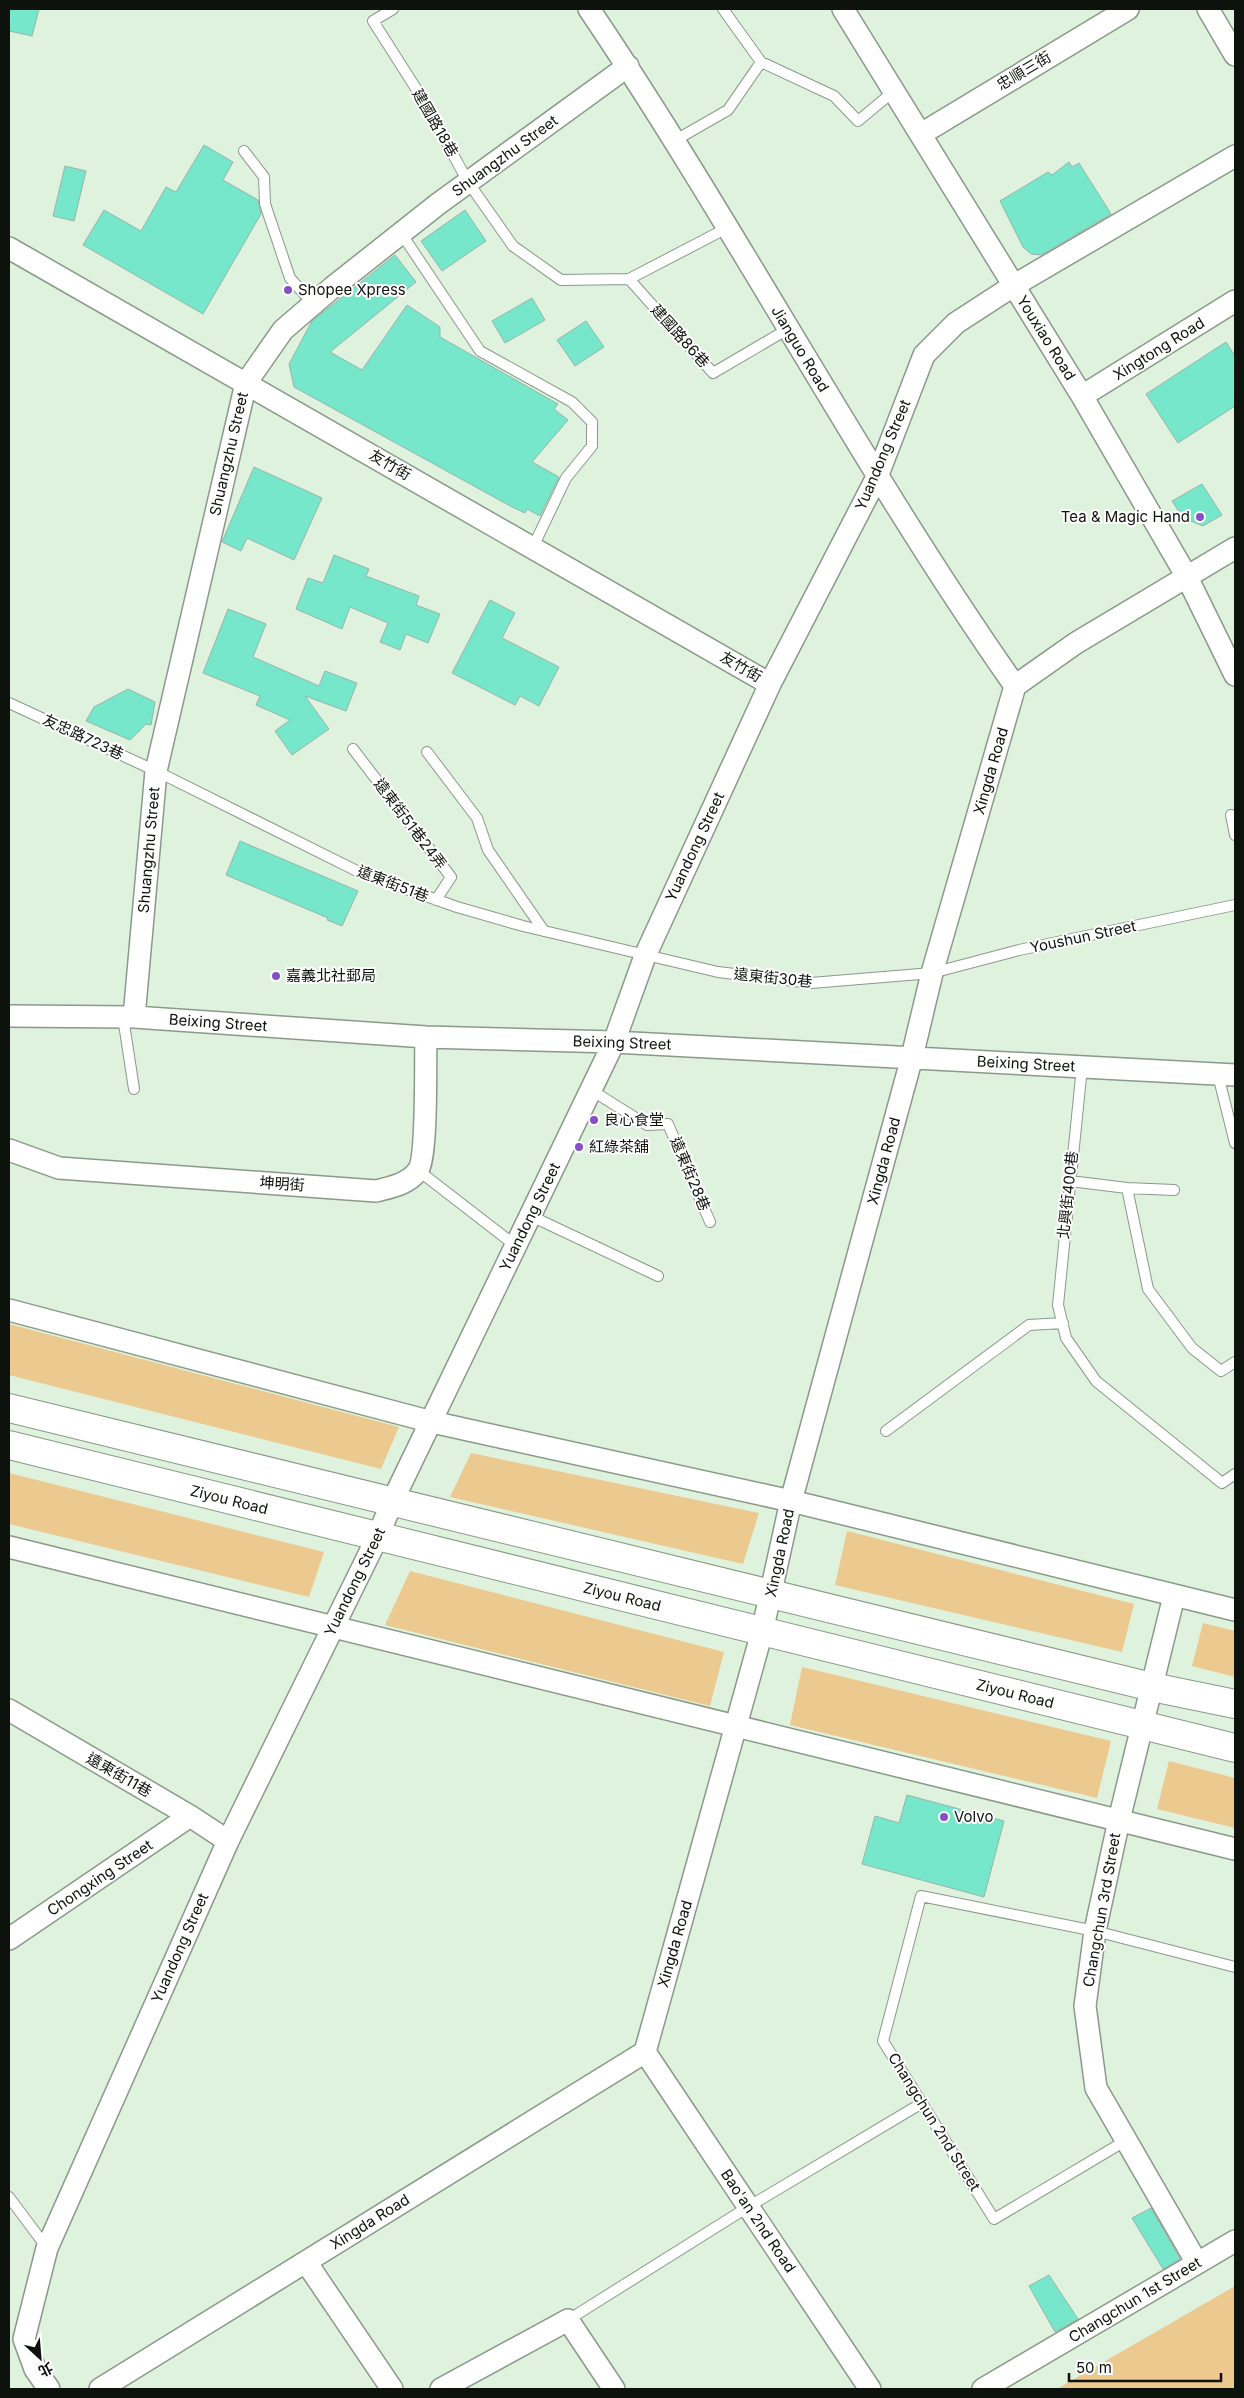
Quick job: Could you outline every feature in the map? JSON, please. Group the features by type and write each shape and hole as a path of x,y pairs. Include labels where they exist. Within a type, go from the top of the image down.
{"street":[{"name":"Jianguo Road","path":"589,9 628,66 877,477 1016,686"},
{"name":"忠順三街","path":"920,134 1128,9"},
{"path":"1208,9 1235,55"},
{"name":"Youxiao Road","path":"851,12 894,91 1082,396 1187,577 1235,675"},
{"name":"Shuangzhu Street","path":"129,1017 156,771 246,383 283,330 313,304 468,182 628,66"},
{"name":"Yuandong Street","path":"49,2389 35,2370 24,2339 47,2248 228,1841 378,1536 392,1502 614,1042 645,956 770,684 877,477 924,355 956,323 1013,286 1235,156"},
{"name":"友竹街","path":"9,248 770,684"},
{"name":"Xingtong Road","path":"1082,396 1235,301"},
{"path":"1016,686 1076,643 1235,548"},
{"name":"Xingda Road","path":"100,2389 645,2052 762,1632 791,1501 912,1057 932,973 1016,686"},
{"name":"Beixing Street","path":"9,1016 129,1017 426,1037 614,1042 1227,1075"},
{"path":"419,1170 423,1150 426,1037"},
{"name":"坤明街","path":"9,1150 59,1168 376,1191 404,1183 419,1170"},
{"path":"9,1310 432,1422 791,1501 1235,1610"},
{"path":"9,1408 1152,1687 1235,1704"},
{"name":"Ziyou Road","path":"9,1445 1235,1748"},
{"path":"9,1546 1235,1849"},
{"name":"Changchun 3rd Street","path":"1174,1596 1119,1820 1095,1932 1085,2006 1096,2088 1197,2263"},
{"name":"遠東街11巷","path":"9,1710 190,1816 228,1841"},
{"name":"Chongxing Street","path":"9,1939 190,1816"},
{"name":"Bao'an 2nd Road","path":"645,2052 870,2389"},
{"name":"Changchun 1st Street","path":"983,2389 1235,2241"},
{"path":"306,2262 392,2389"},
{"path":"441,2389 568,2320 614,2389"}],"lane":[{"name":"建國路18巷","path":"393,9 373,21 424,101 468,182 513,246 561,280 629,279 727,228"},
{"path":"723,9 761,62 834,96 858,121 894,91"},
{"path":"674,141 728,110 761,62"},
{"path":"244,151 264,177 265,204 290,278 313,304"},
{"path":"401,233 480,351 572,402 592,422 592,446 566,478 533,547"},
{"name":"建國路86巷","path":"629,279 713,373 788,329"},
{"name":"友忠路723巷","path":"9,703 156,771"},
{"name":"遠東街51巷24弄","path":"353,750 451,877 436,900"},
{"path":"427,752 477,818 488,850 544,931"},
{"name":"遠東街51巷","path":"156,771 361,873 436,900 544,931 645,956"},
{"path":"1231,815 1235,834"},
{"name":"Youshun Street","path":"932,973 1019,950 1235,907"},
{"name":"遠東街30巷","path":"645,956 718,972 811,983 932,973"},
{"path":"129,1017 134,1089"},
{"name":"北興街400巷","path":"1082,1067 1058,1305 1066,1338 1096,1381 1222,1483 1235,1474"},
{"path":"1227,1075 1235,1143"},
{"name":"遠東街28巷","path":"591,1090 647,1125 668,1124 710,1222"},
{"path":"419,1170 516,1246"},
{"path":"1070,1181 1127,1188 1174,1190"},
{"path":"1127,1188 1148,1289 1192,1348 1221,1371 1235,1362"},
{"path":"531,1216 658,1276"},
{"path":"886,1431 1029,1325 1062,1323"},
{"name":"Changchun 2nd Street","path":"1125,2141 994,2219 883,2040 921,1896 1095,1932 1235,1967"},
{"path":"568,2320 748,2207 922,2103"},
{"path":"9,2197 47,2248"}],"shaded area":[{"path":"9,1324 399,1427 381,1469 9,1375"},
{"path":"471,1453 759,1513 743,1564 450,1497"},
{"path":"9,1473 324,1552 309,1597 9,1524"},
{"path":"847,1531 1134,1604 1122,1652 835,1585"},
{"path":"410,1571 724,1652 710,1706 385,1625"},
{"path":"1203,1623 1235,1631 1235,1677 1192,1666"},
{"path":"802,1667 1111,1741 1097,1798 790,1725"},
{"path":"1169,1761 1235,1778 1235,1828 1157,1809"},
{"path":"1235,2286 1235,2389 1057,2389"}],"building":[{"path":"9,9 39,9 32,36 9,31"},
{"path":"204,145 233,162 223,180 258,200 261,214 203,314 83,245 104,210 141,231 166,187 176,192"},
{"path":"1069,162 1072,167 1079,163 1111,214 1041,255 1031,254 1023,247 1000,201 1048,172 1052,175"},
{"path":"65,166 86,171 74,221 53,216"},
{"path":"465,210 486,241 442,271 421,241"},
{"path":"395,255 416,282 330,352 362,370 407,305 440,327 440,337 558,404 554,409 568,420 532,462 559,477 540,516 527,509 525,513 512,507 294,387 289,364 312,321"},
{"path":"532,298 545,320 505,343 492,321"},
{"path":"586,321 604,347 575,366 557,340"},
{"path":"1226,342 1235,356 1235,406 1178,443 1146,394"},
{"path":"254,467 322,498 294,560 247,538 241,551 222,542"},
{"path":"1202,484 1222,515 1203,526 1183,518 1172,501"},
{"path":"334,555 369,569 366,576 419,596 416,605 440,614 428,643 406,634 400,650 380,642 388,623 350,607 342,629 296,609 308,578 323,583"},
{"path":"490,600 515,613 502,638 559,667 539,706 520,696 515,705 452,673"},
{"path":"228,609 266,624 253,657 319,686 325,671 357,683 346,711 305,696 329,729 292,755 275,731 290,720 256,705 260,696 203,673"},
{"path":"128,689 155,702 151,725 146,724 130,740 86,721 94,707"},
{"path":"240,841 358,891 342,926 327,920 328,918 226,875"},
{"path":"907,1795 1004,1821 984,1897 862,1864 875,1816 899,1823"},
{"path":"1151,2208 1180,2259 1163,2269 1132,2218"},
{"path":"1049,2275 1078,2319 1055,2332 1029,2286"}],"place":[{"name":"Shopee Xpress","path":"288,290"},
{"name":"Tea & Magic Hand","path":"1200,517"},
{"name":"嘉義北社郵局","path":"276,976"},
{"name":"良心食堂","path":"594,1120"},
{"name":"紅綠茶舖","path":"579,1147"},
{"name":"Volvo","path":"944,1817"}]}
